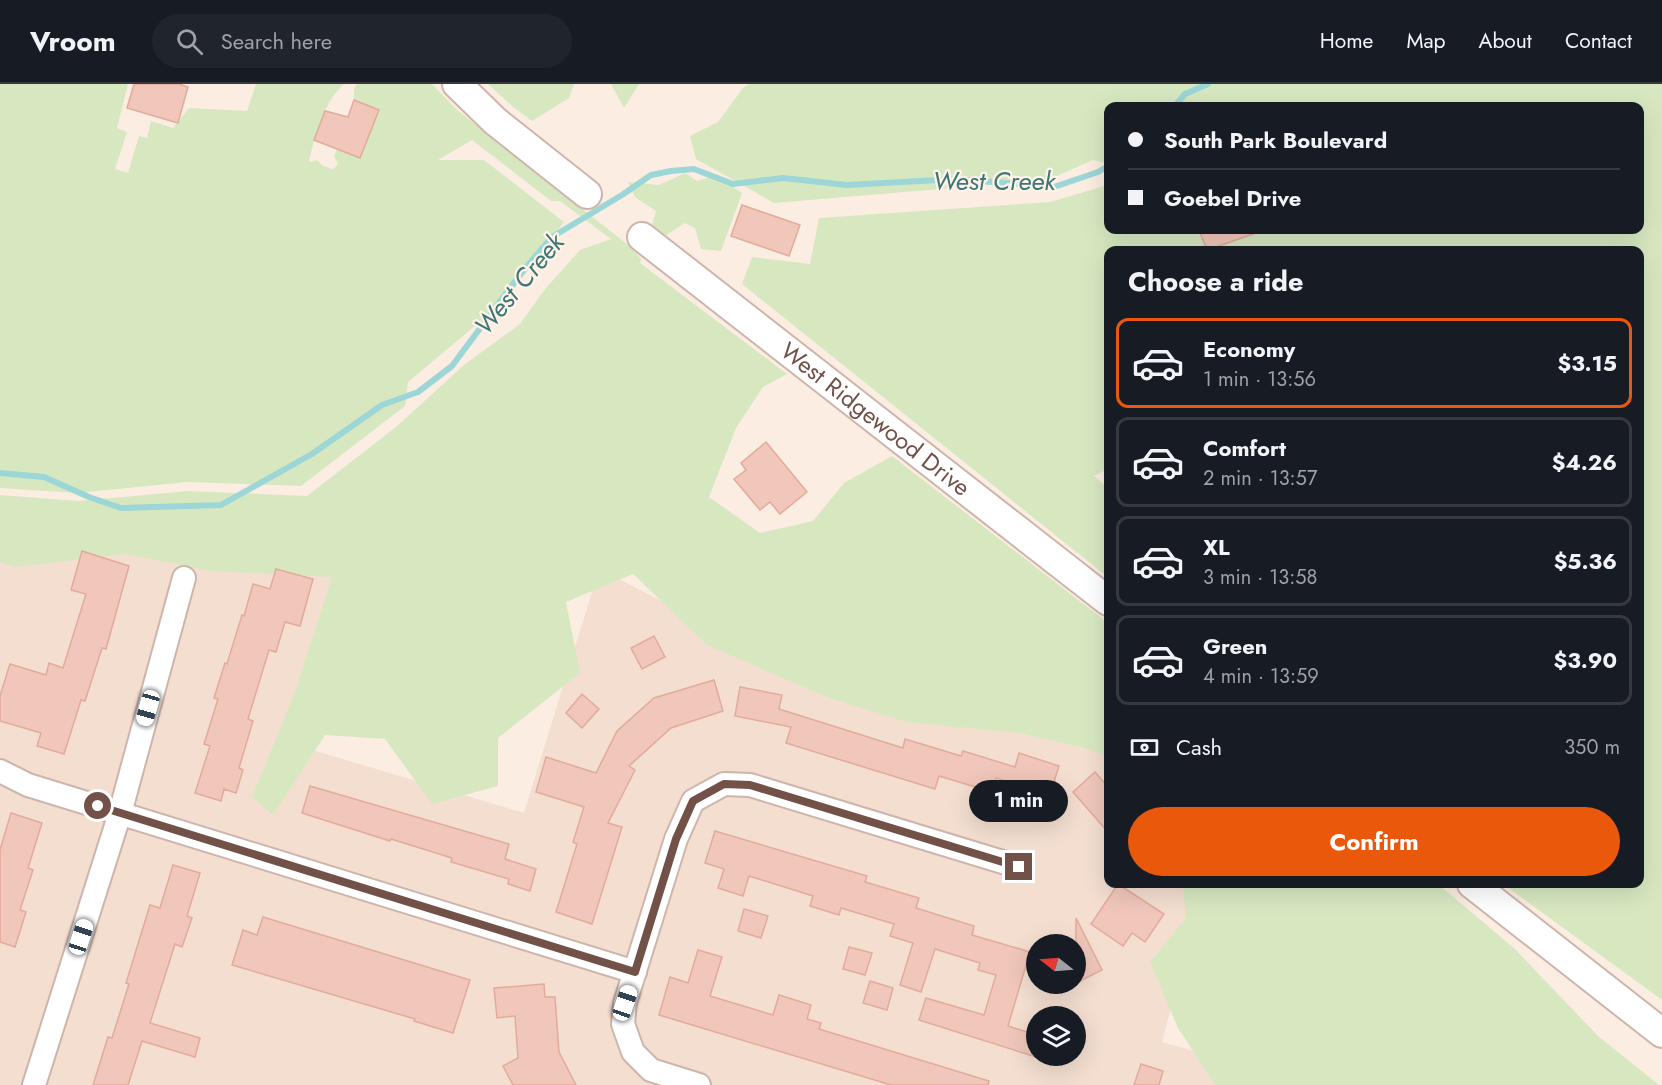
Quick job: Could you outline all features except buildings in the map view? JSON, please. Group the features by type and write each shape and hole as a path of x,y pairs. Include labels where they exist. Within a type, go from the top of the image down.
{"street":[{"path":"458,84 495,121 587,194"},
{"name":"West Ridgewood Drive","path":"642,237 1104,598"},
{"path":"34,1085 120,813 184,578"},
{"path":"0,771 28,785 635,972"},
{"path":"699,1085 651,1070 633,1052 623,1024 625,1003 676,839 693,801 724,784 750,785 1019,867"},
{"path":"1477,888 1662,1033"}],"shaded area":[{"path":"0,522 373,545 302,747 524,813 599,569 871,708 1104,742 1104,888 1203,888 1162,1042 1254,1068 1440,1085 0,1085"}],"green space":[{"path":"0,84 128,84 117,128 127,132 115,169 128,173 139,136 147,138 151,121 173,128 189,108 247,111 256,84 344,84 326,109 317,130 309,161 317,160 323,166 333,169 338,164 334,156 337,149 360,158 379,110 354,100 354,89 357,84 432,84 456,109 628,245 641,259 640,263 787,374 763,387 736,428 709,497 760,533 813,521 844,483 892,456 1104,620 1104,755 1020,733 907,722 824,696 707,645 633,574 566,602 580,673 498,738 498,786 432,804 385,739 325,735 273,815 252,797 295,692 332,577 212,571 125,554 15,567 0,562 0,495 79,501 188,491 307,496 396,427 464,365 520,324 546,288 580,250 611,239 560,201 551,201 472,140 438,160 484,160 564,222 506,300 408,382 405,406 301,486 188,482 77,493 0,488"},
{"path":"488,84 574,84 569,98 532,121"},
{"path":"611,84 639,84 624,108"},
{"path":"749,84 1662,84 1662,1000 1508,888 1644,888 1644,246 1104,246 1104,471 1094,476 1104,485 1104,574 742,284 752,257 810,264 819,218 1050,202 1104,186 1104,234 1644,234 1644,102 1104,102 1104,163 1093,160 1048,180 774,203 696,159 690,136 718,122 743,88"},
{"path":"685,173 697,181 715,175 742,193 721,251 701,249 695,228 685,223 666,235 652,225 656,211 635,197 628,182 659,185"},
{"path":"1183,888 1443,888 1515,949 1598,1036 1659,1085 1215,1085 1178,1028 1150,962 1186,918"}],"waterway":[{"name":"West Creek","path":"1178,102 1185,94 1208,84"},
{"name":"West Creek","path":"0,473 44,477 121,508 221,505 312,454 382,405 418,392 452,366 522,272 552,237 651,175 694,169 733,184 783,178 847,185 956,179 1054,187 1104,168"}],"route":[{"path":"98,806 635,972 676,839 693,801 724,784 750,785 1019,867"}]}
